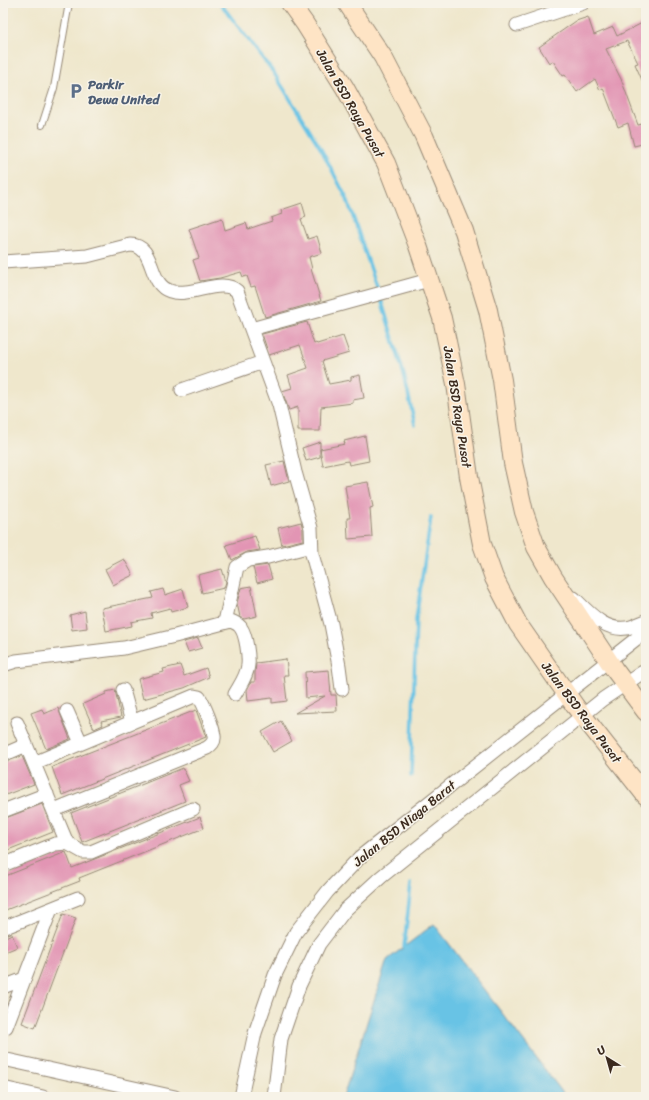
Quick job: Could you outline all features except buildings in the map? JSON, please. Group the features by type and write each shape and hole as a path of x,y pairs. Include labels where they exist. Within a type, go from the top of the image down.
{"main road":[{"name":"Jalan BSD Raya Pusat","path":"290,3 345,88 386,163 418,246 442,318 456,384 469,477 482,544 494,578 518,624 566,693 646,796"},
{"path":"347,3 383,57 424,136 464,231 488,310 502,380 513,463 524,512 536,547 553,577 609,661 646,712"}],"street":[{"path":"517,25 584,3"},
{"path":"3,262 87,256 130,245 136,245 144,250 156,280 170,292 180,293 223,286 234,288 237,291 279,405 310,528 312,554 331,624 342,689"},
{"path":"252,329 399,287 429,280"},
{"path":"182,390 263,362"},
{"path":"225,622 237,567 248,560 268,557 311,546"},
{"path":"553,577 595,619 612,627 630,627 646,621"},
{"path":"3,665 16,661 124,648 176,636 225,622 231,622 240,627 247,650 248,664 246,673 235,694"},
{"name":"Jalan BSD Niaga Barat","path":"241,1097 255,1033 276,975 296,932 328,891 360,857 646,631"},
{"name":"Jalan BSD Niaga Barat","path":"274,1097 281,1040 300,986 319,944 345,910 381,876 583,716 646,670"},
{"path":"123,690 132,722"},
{"path":"34,763 194,696 199,697 202,702 215,736 213,744 207,748 54,810"},
{"path":"67,711 81,743"},
{"path":"17,723 68,842 83,852 91,852 193,809"},
{"path":"3,755 26,745"},
{"path":"3,811 47,794"},
{"path":"3,865 55,844 68,842"},
{"path":"3,928 78,898"},
{"path":"6,1027 51,909"},
{"path":"3,987 24,979"},
{"path":"3,1059 174,1097"},
{"path":"3,1088 43,1097"}],"lane":[{"path":"42,125 54,88 69,3"}],"water":[{"path":"434,924 566,1097 343,1097 387,960"}],"waterway":[{"path":"220,3 274,73 321,149 347,199 378,290"},
{"path":"380,296 404,375 415,425"},
{"path":"411,776 416,619 431,517"},
{"path":"404,947 411,884"}],"place":[{"name":"Parkir Dewa United","path":"76,91"}]}
